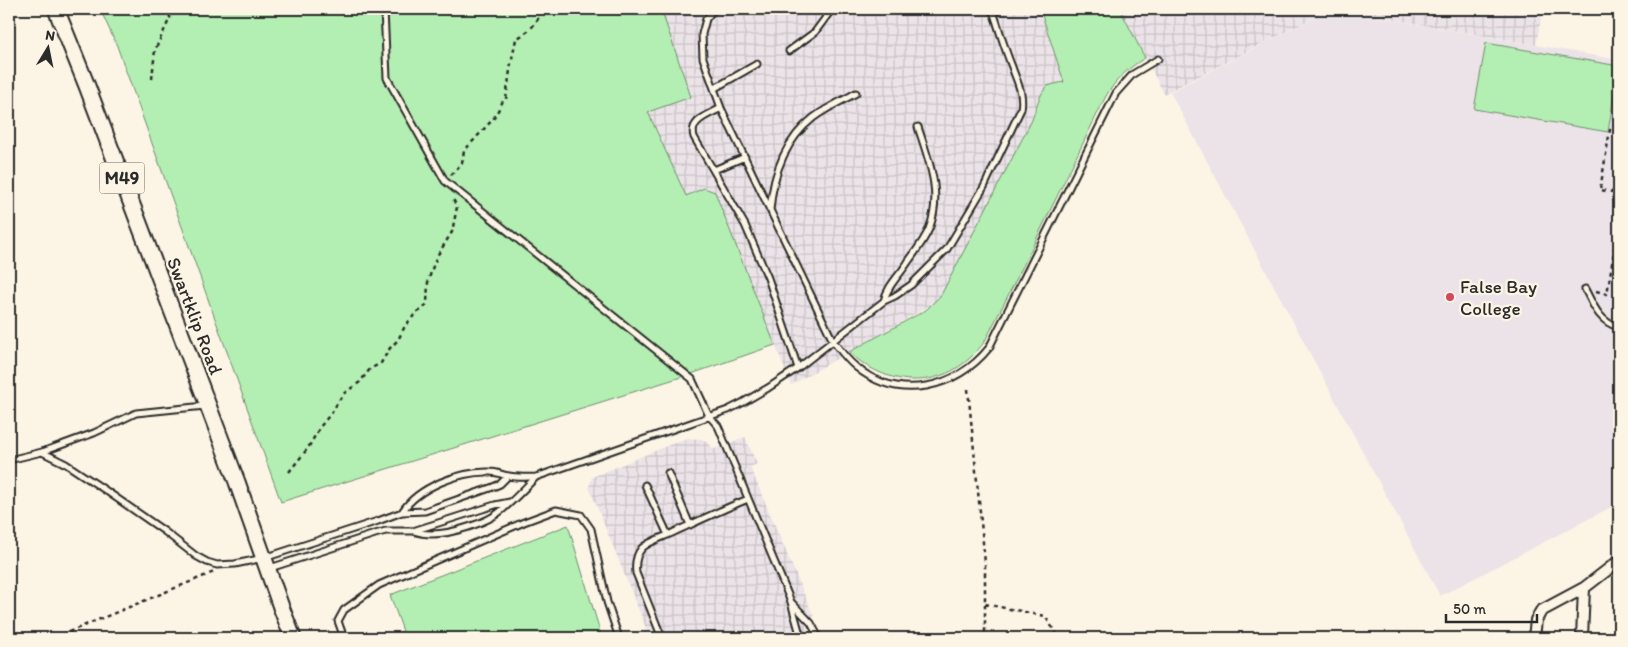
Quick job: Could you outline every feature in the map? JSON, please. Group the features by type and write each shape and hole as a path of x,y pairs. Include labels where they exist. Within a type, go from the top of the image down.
{"main road":[{"name":"Swartklip Road","path":"56,9 208,405 293,638"}],"street":[{"path":"1534,638 1536,620 1541,611 1584,588 1619,561"},
{"path":"1582,638 1584,588"}],"lane":[{"path":"384,9 387,78 445,182 692,379 709,416 718,426 791,602 801,638"},
{"path":"714,9 706,18 702,34 703,58 721,108 833,341 858,369 877,380 898,386 921,387 940,384 958,376 975,364 989,348 1116,94 1133,74 1158,59"},
{"path":"789,51 815,32 832,9"},
{"path":"402,512 409,501 426,489 456,477 488,472 508,476 536,477 728,410 756,395 798,368 884,301 911,285 947,250 984,187 1021,109 1020,86 994,14 990,9"},
{"path":"715,88 757,64"},
{"path":"770,211 777,171 784,154 793,140 814,117 856,93"},
{"path":"721,108 695,123 692,131 745,225 768,278 798,368"},
{"path":"884,301 886,292 928,230 935,205 936,189 918,127"},
{"path":"714,170 745,157"},
{"path":"1585,289 1595,310 1611,326 1619,327"},
{"path":"9,460 42,452 94,433 136,414 208,405"},
{"path":"42,452 66,464 105,490 196,556 218,565 265,563 386,531 413,531 431,534 462,528 501,512 536,477"},
{"path":"668,473 690,524"},
{"path":"265,563 402,512 419,512 447,504 500,484 508,476"},
{"path":"645,485 668,535"},
{"path":"662,638 636,573 635,564 642,548 722,509 748,500"},
{"path":"413,531 510,502"},
{"path":"344,638 338,621 344,610 379,586 524,522 556,510 581,514 591,529 607,602 619,638"},
{"path":"791,602 811,623 819,638"}],"path":[{"path":"152,79 155,50 170,18 169,9"},
{"path":"289,472 308,448 320,426 332,412 343,394 360,382 370,369 381,363 390,348 398,340 405,326 427,304 428,282 437,256 452,232 457,207 445,182 462,163 464,151 494,118 502,101 506,99 516,39 524,35 540,18 540,9"},
{"path":"1619,132 1610,130 1600,190 1619,193"},
{"path":"1585,289 1607,294 1619,222"},
{"path":"968,389 985,563 985,638"},
{"path":"54,638 235,564"},
{"path":"985,604 1046,616 1059,638"}],"shaded area":[{"path":"661,9 1040,9 1064,82 1050,85 1045,89 1033,120 941,295 933,304 791,385 715,192 696,191 686,196 648,112 690,97"},
{"path":"1120,9 1331,9 1164,94"},
{"name":"False Bay College","path":"1331,9 1619,60 1619,503 1440,596 1170,92"},
{"path":"1334,9 1543,9 1536,45"},
{"path":"745,437 757,464 750,467 814,617 804,622 812,638 650,638 589,487 592,477 686,438 701,439 714,449"}],"green space":[{"path":"100,9 661,9 691,97 648,112 686,196 704,188 715,192 775,345 694,373 281,502 117,46"},
{"path":"1040,9 1120,9 1145,58 1122,75 1105,98 985,341 971,357 955,369 938,377 920,380 902,379 883,374 866,365 849,352 926,310 941,295 1032,120 1042,93 1048,86 1064,82"},
{"path":"1486,43 1619,66 1608,132 1474,109"},
{"path":"568,525 602,638 385,638 403,631 390,595"}],"place":[{"name":"False Bay College","path":"1450,297"}]}
